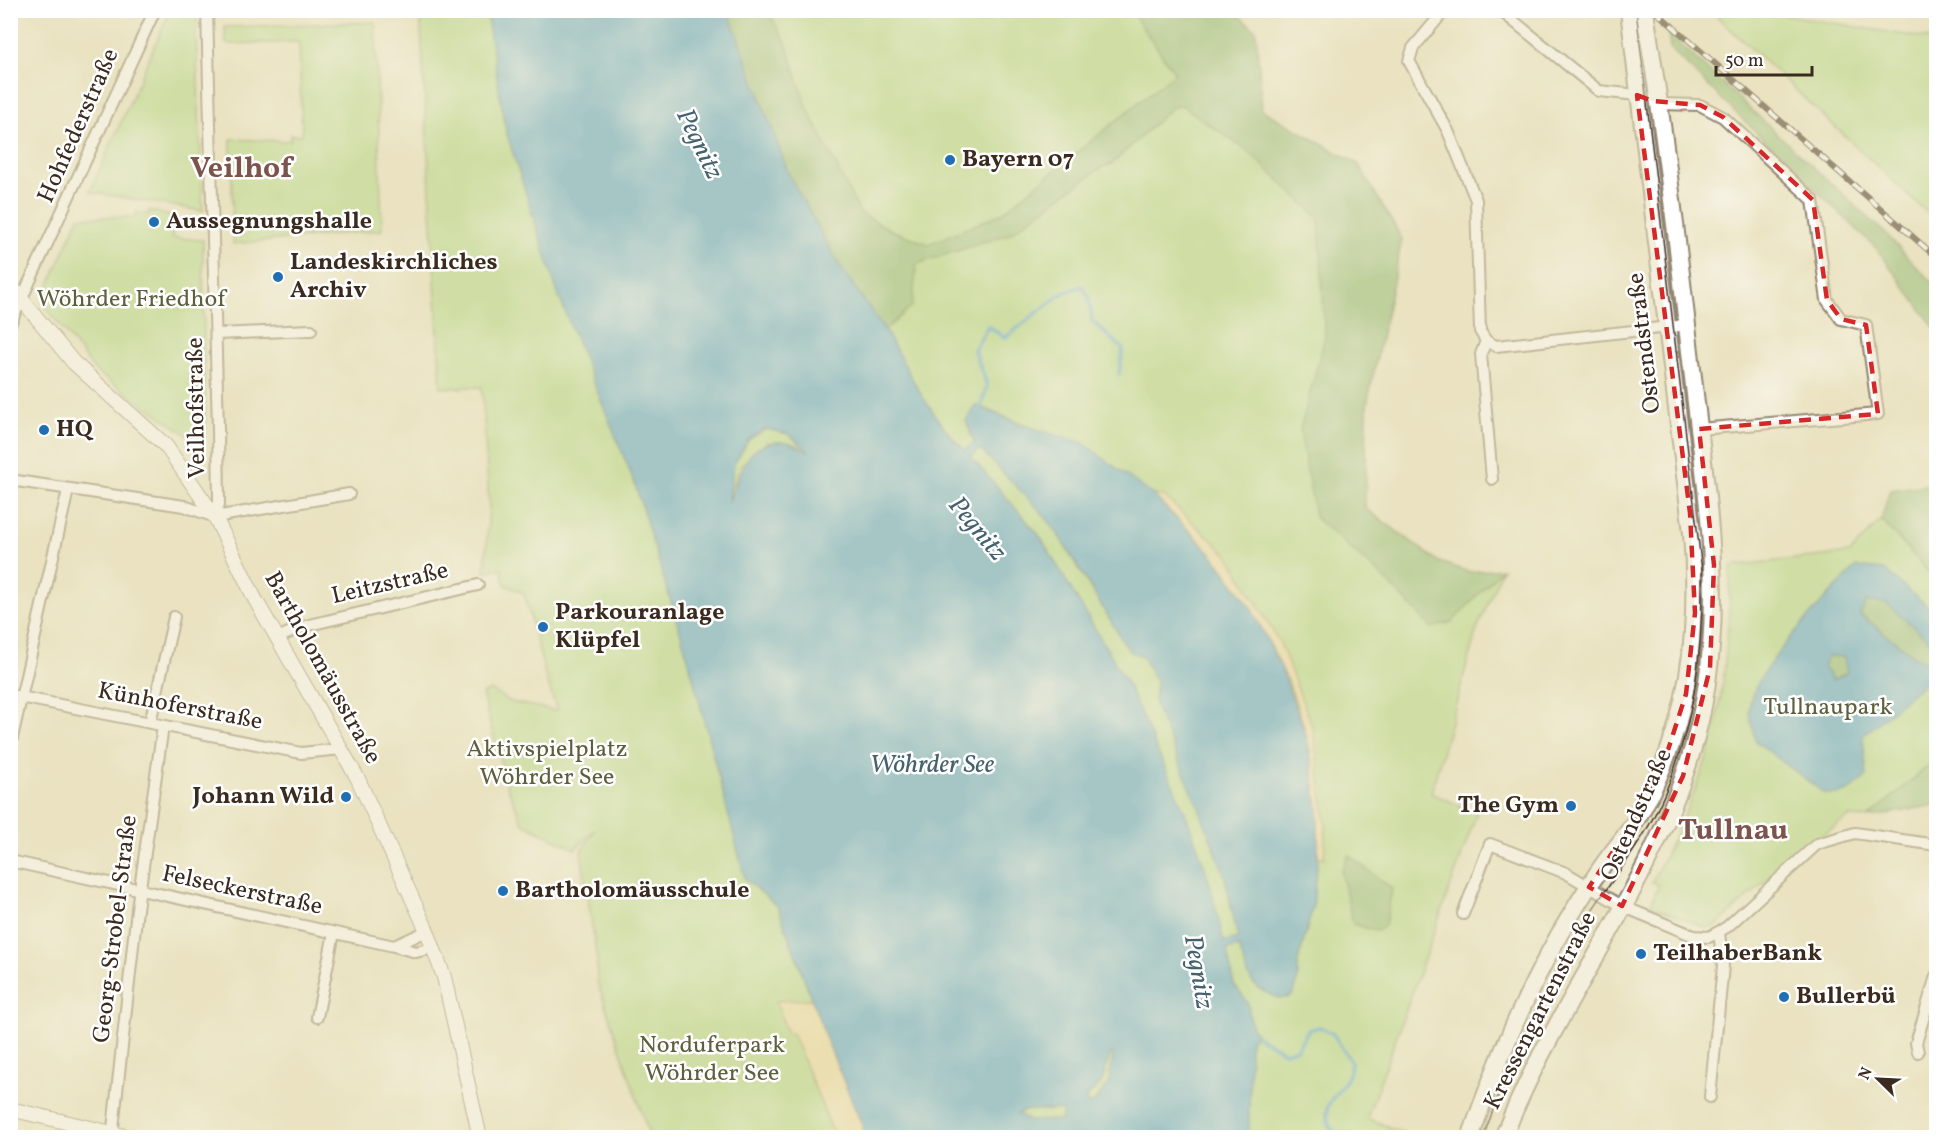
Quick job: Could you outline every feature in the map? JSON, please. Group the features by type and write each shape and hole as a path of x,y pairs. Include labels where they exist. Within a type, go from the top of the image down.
{"main road":[{"name":"Ostendstraße","path":"1589,887 1633,825 1650,792 1680,716 1691,663 1695,613 1694,555 1637,94 1629,10"},
{"name":"Ostendstraße","path":"1622,906 1650,854 1683,776 1700,718 1710,668 1714,618 1714,565 1699,429 1646,13"},
{"path":"1637,94 1659,104"},
{"name":"Kressengartenstraße","path":"1470,1137 1525,999 1589,887"},
{"name":"Kressengartenstraße","path":"1503,1137 1539,1057 1622,906"}],"street":[{"name":"Hohfederstraße","path":"10,324 155,10"},
{"name":"Veilhofstraße","path":"207,10 217,334 219,498 215,517"},
{"path":"1444,10 1413,48 1409,61 1448,131 1476,200 1480,331 1486,341 1496,346 1687,325"},
{"path":"1500,10 1599,91 1637,94"},
{"path":"1659,104 1701,105 1723,117 1813,200 1827,300 1841,319 1866,325 1878,414 1699,429"},
{"name":"Bartholomäusstraße","path":"10,285 74,362 166,446 215,517 255,599 358,779 426,931 444,977 480,1137"},
{"path":"217,334 311,330"},
{"path":"1486,341 1481,354 1492,479"},
{"path":"10,480 184,506 215,517 350,494"},
{"path":"10,747 16,696 68,490"},
{"name":"Leitzstraße","path":"279,638 301,627 478,585"},
{"path":"150,723 174,617"},
{"name":"Künhoferstraße","path":"16,696 301,753 342,749"},
{"name":"Georg-Strobel-Straße","path":"112,1135 137,909 163,726"},
{"path":"1622,906 1694,936 1709,937 1719,932 1817,844 1855,833 1936,845"},
{"path":"1463,914 1490,844 1560,870 1589,887"},
{"name":"Felseckerstraße","path":"10,861 416,952 433,948"},
{"name":"Ostendstraße","path":"1589,887 1622,906"},
{"path":"394,946 426,931"},
{"path":"1710,1097 1723,966 1719,932"},
{"path":"317,1017 334,933"},
{"path":"1917,1052 1916,1043 1936,976"},
{"path":"10,1109 112,1135 133,1137"}],"highlighted area":[{"path":"1637,95 1652,101 1700,105 1723,117 1813,200 1827,300 1841,319 1866,325 1878,414 1699,429 1714,565 1710,668 1683,776 1622,906 1589,887 1642,809 1667,753 1686,694 1695,613 1690,513"}],"green space":[{"path":"170,11 198,11 196,33 203,211 90,192"},
{"path":"420,11 486,11 506,131 559,297 635,484 688,658 745,878 778,907 827,1041 867,1137 650,1137 597,981 597,959 581,851 596,829 575,849 523,823 508,789 482,694 491,690 511,702 557,711 524,593 505,585 501,568 485,572 489,505 482,387 441,388"},
{"path":"728,11 1131,11 1175,73 1358,164 1402,239 1367,404 1365,508 1439,562 1470,572 1502,569 1476,632 1431,793 1477,813 1367,1118 1413,1137 1249,1137 1250,1038 1257,1036 1251,1025 1248,1003 1234,985 1227,950 1239,947 1292,996 1298,978 1298,961 1313,907 1318,856 1318,806 1058,535 1129,651 1142,656 1156,682 1154,703 1224,873 1238,938 1224,942 1208,877 1185,812 1126,681 1039,535 970,457 979,448 1044,432 981,407 969,434 975,442 965,450 930,409 886,334"},
{"path":"728,11 768,11 786,43 807,107 860,213 893,231 929,244 1002,213 1175,73 1131,11 1234,11 1256,30 1262,110 1358,164 1402,239 1367,404 1365,508 1439,562 1470,572 1502,569 1452,622 1432,628 1384,578 1315,517 1300,430 1325,337 1319,218 1250,153 1181,105 1171,108 1112,164 1102,167 1009,234 917,264 912,306 885,330 842,270 789,175"},
{"path":"1711,11 1773,11 1785,15 1936,40 1936,221"},
{"path":"375,22 382,230 233,244 231,139 290,141 291,135 302,135 299,42 226,44 225,27"},
{"path":"1668,33 1887,235 1936,287 1936,330 1877,249 1670,49"},
{"name":"Wöhrder Friedhof","path":"149,210 174,217 172,238 203,240 205,428 196,441 95,371 42,302 79,217 135,217 136,213 149,214"},
{"path":"766,429 788,434 810,450 810,453 767,442 740,466 728,505 734,464 749,439"},
{"path":"1936,483 1936,524 1928,525 1933,577 1881,520 1890,490"},
{"name":"Tullnaupark","path":"1881,520 1933,576 1928,525 1936,524 1936,759 1868,818 1849,817 1799,851 1716,926 1706,928 1650,905 1659,885 1652,882 1694,792 1713,737 1725,664 1731,566 1850,553"},
{"path":"1866,601 1886,603 1934,644 1932,662 1919,660 1860,614"},
{"path":"1827,656 1844,657 1847,673 1833,680 1823,667"},
{"path":"1936,759 1936,805 1868,818"},
{"path":"1349,855 1392,889 1385,926 1375,931 1353,924 1341,870"},
{"path":"1110,1054 1113,1054 1109,1082 1094,1103 1088,1104 1085,1098 1102,1082"},
{"path":"1027,1110 1062,1110 1062,1120 1028,1121 1017,1113"}],"sand":[{"path":"1153,495 1164,496 1229,556 1280,643 1313,728 1326,825 1324,858 1318,856 1316,797 1307,738 1292,691 1281,666 1255,616 1226,572 1211,553"},
{"path":"813,999 827,1041 867,1137 835,1137 792,1033 787,1034 776,1001"}],"water":[{"name":"Wöhrder See","path":"486,11 728,11 789,175 842,270 885,330 922,396 950,436 965,450 975,442 966,421 975,405 1022,425 1083,443 1153,495 1211,553 1250,606 1280,665 1307,738 1318,807 1318,856 1313,906 1298,961 1298,978 1292,996 1278,998 1258,988 1249,978 1239,947 1227,950 1234,985 1248,1003 1251,1025 1257,1036 1250,1039 1249,1137 867,1137 827,1041 778,907 745,879 688,658 635,484 559,297 506,131","holes":["766,429 788,434 810,452 788,442 771,442 760,446 752,453 740,472 728,504 734,464 749,439","980,449 1041,512 1058,534 1129,651 1142,656 1156,682 1154,703 1224,873 1238,938 1224,942 1208,877 1185,812 1126,681 1039,535 971,457","1110,1054 1113,1054 1109,1082 1094,1103 1088,1104 1085,1098 1102,1082","1027,1110 1062,1110 1062,1120 1029,1121 1017,1114"]},
{"path":"1856,567 1884,570 1936,613 1936,673 1863,736 1867,776 1848,791 1831,794 1824,793 1755,741 1749,710 1753,694 1776,655","holes":["1866,602 1886,603 1934,644 1932,662 1919,660 1860,615","1827,656 1844,657 1847,673 1832,680 1823,667"]}],"waterway":[{"path":"981,407 987,385 974,350 988,326 1005,338 1061,294 1082,286 1089,298 1092,321 1123,349 1119,374"},
{"path":"1257,1036 1284,1052 1297,1049 1308,1030 1320,1027 1333,1034 1351,1062 1347,1078 1327,1108 1328,1122 1332,1131 1353,1135"}],"tram line":[{"path":"1483,1138 1503,1083 1540,1001 1583,924 1633,852 1659,806 1681,750 1694,692 1701,632 1702,571 1636,10"}],"railway":[{"path":"1654,10 1936,257"}],"place":[{"name":"Bayern 07","path":"950,160"},
{"name":"Aussegnungshalle","path":"154,222"},
{"name":"Landeskirchliches Archiv","path":"278,277"},
{"name":"HQ","path":"44,430"},
{"name":"Parkouranlage Klüpfel","path":"543,627"},
{"name":"Johann Wild","path":"346,797"},
{"name":"The Gym","path":"1571,806"},
{"name":"Bartholomäusschule","path":"503,891"},
{"name":"TeilhaberBank","path":"1641,954"},
{"name":"Bullerbü","path":"1784,997"}],"district":[{"name":"Veilhof","path":"241,169"},
{"name":"Tullnau","path":"1733,831"}],"water label":[{"name":"Pegnitz","path":"699,144"},
{"name":"Pegnitz","path":"977,529"},
{"name":"Pegnitz","path":"1198,972"}],"park label":[{"name":"Aktivspielplatz Wöhrder See","path":"547,764"},
{"name":"Norduferpark Wöhrder See","path":"712,1060"}]}
